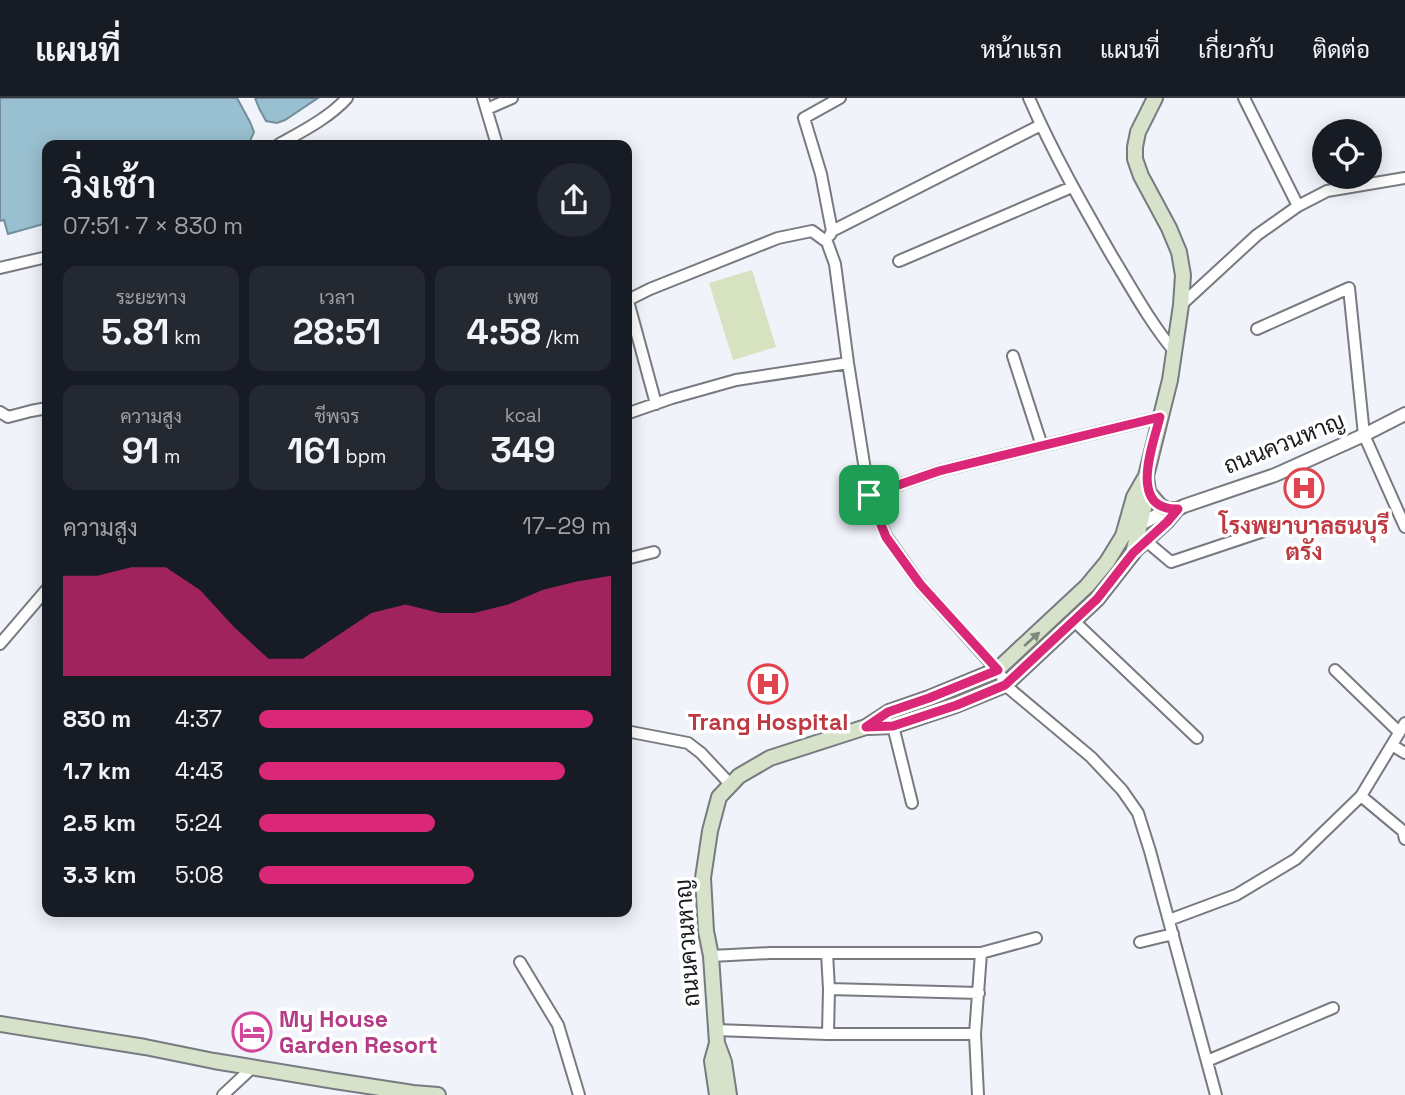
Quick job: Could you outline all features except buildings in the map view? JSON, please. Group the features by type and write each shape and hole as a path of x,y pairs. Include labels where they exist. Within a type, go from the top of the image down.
{"main road":[{"path":"1124,536 1134,497 1146,475 1170,380 1181,305 1183,275 1179,252 1135,159 1138,132 1155,98"},
{"path":"1133,553 1148,492 1146,475"},
{"path":"1148,492 1160,506 1172,510"},
{"name":"ถนนควนหาญ","path":"866,727 888,712 998,670 1087,586 1124,536"},
{"name":"ถนนควนหาญ","path":"717,1095 712,1060 716,1037 711,956 706,931 703,878 710,831 719,797 739,776 770,758 866,727 893,726 957,705 1005,685 1075,622 1133,553"},
{"path":"0,1024 214,1061 438,1095"},
{"name":"ถนนควนหาญ","path":"716,1037 724,1062 729,1095"},
{"path":"703,1095 714,1073"}],"street":[{"path":"287,140 309,127 347,98"},
{"path":"496,140 485,104 512,98"},
{"path":"827,243 832,231 821,174 804,118 839,98"},
{"path":"1029,98 1072,187 1155,328 1174,351"},
{"path":"1244,98 1298,206"},
{"path":"832,231 1041,125"},
{"path":"1181,305 1257,235 1298,206 1327,191 1405,178"},
{"path":"899,261 1072,187"},
{"path":"632,298 778,238 812,231 827,243 835,264 869,495 886,537 920,584 998,670 1005,685 1091,757 1122,790 1138,813 1216,1095"},
{"path":"0,268 42,258"},
{"path":"1257,329 1349,288 1364,435 1405,527"},
{"path":"632,319 656,404"},
{"path":"1013,356 1042,446"},
{"path":"632,412 736,380 848,363"},
{"path":"0,412 8,417 42,409"},
{"name":"ถนนควนหาญ","path":"1124,536 1140,523 1275,475 1405,414"},
{"path":"869,495 939,471 1160,417"},
{"name":"ถนนควนหาญ","path":"1133,553 1172,510"},
{"path":"1146,541 1171,562 1273,528"},
{"path":"632,558 654,552"},
{"path":"0,644 42,595"},
{"path":"1075,622 1197,738"},
{"path":"1169,919 1236,895 1265,879 1296,859 1361,796 1402,727 1377,712 1335,670"},
{"path":"893,726 912,803"},
{"path":"632,732 688,743 731,785"},
{"path":"1392,745 1405,753"},
{"path":"1361,796 1403,831 1405,839"},
{"path":"1140,942 1173,934"},
{"path":"711,956 981,953 1035,939"},
{"path":"827,953 828,1034"},
{"path":"978,1095 975,1034 981,953"},
{"path":"520,962 558,1025 579,1095"},
{"path":"829,989 979,993"},
{"path":"1207,1061 1333,1008"},
{"path":"716,1037 975,1034"},
{"path":"223,1095 254,1066"}],"green space":[{"path":"752,270 776,347 733,360 709,283"}],"water":[{"path":"0,98 237,98 254,132 250,140 42,140 42,224 8,234 4,220 0,221"},
{"path":"255,98 318,98 277,123 266,121"}],"place":[{"name":"โรงพยาบาลธนบุรี ตรัง","path":"1304,488"},
{"name":"Trang Hospital","path":"768,684"},
{"name":"My House Garden Resort","path":"252,1032"}],"route":[{"path":"1160,417 1146,475 1148,492 1167,510 1178,509 1133,553 1075,622 1005,685 957,705 893,726 866,727 888,712 998,670 920,584 886,537 869,495 939,471 1160,417"}]}
